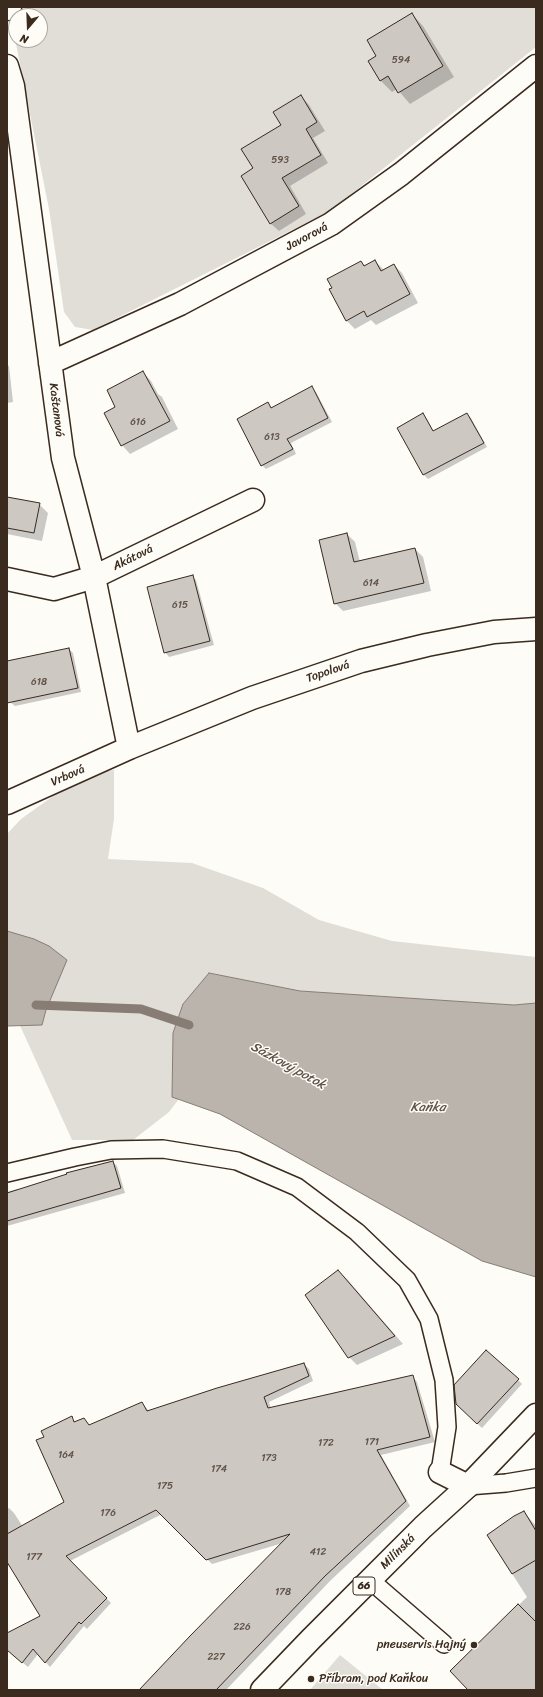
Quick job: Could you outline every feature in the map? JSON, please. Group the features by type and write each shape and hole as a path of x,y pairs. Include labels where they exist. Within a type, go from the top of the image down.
{"street":[{"name":"Kaštanová","path":"7,66 13,86 62,458 94,577 130,748"},
{"name":"Javorová","path":"50,363 180,304 331,224 401,174 536,66"},
{"name":"Akátová","path":"7,579 54,589 94,577 253,500"},
{"name":"Topolová","path":"130,748 252,698 361,661 426,645 494,632 536,629"},
{"name":"Vrbová","path":"7,803 130,748"},
{"name":"Milínská","path":"262,1690 370,1580 468,1486 536,1415"},
{"path":"440,1472 468,1486"}],"lane":[{"path":"7,1173 74,1156 110,1150 163,1150 237,1161 297,1187 357,1232 407,1280 429,1319 444,1380 447,1427 440,1472"},
{"path":"468,1486 506,1483 536,1478"},
{"path":"370,1580 444,1644"}],"shaded area":[{"path":"536,7 536,47 330,211 93,330 75,327 64,312 49,209 17,48 48,48 48,8 33,8"},
{"path":"114,770 114,819 108,859 192,863 263,888 319,920 392,941 536,957 536,1003 514,1005 300,991 209,973 182,1095 169,1112 133,1140 72,1140 7,997 7,834 21,819 84,774"},
{"path":"340,1655 383,1690 310,1690"}],"water":[{"path":"7,931 34,939 49,946 67,960 46,1010 42,1025 7,1026"},
{"name":"Kaňka","path":"209,973 300,991 514,1005 536,1003 536,1277 482,1261 220,1114 172,1097 173,1033 183,1004"}],"building":[{"path":"412,13 443,66 398,93 388,76 380,81 368,61 376,56 367,40"},
{"path":"301,95 317,122 306,129 321,155 282,178 299,206 270,224 241,176 253,168 241,149 281,125 273,112"},
{"path":"375,260 381,271 394,264 410,294 367,317 364,311 346,321 329,289 332,288 327,279 361,261 364,266"},
{"path":"143,371 170,421 121,446 104,413 115,407 107,390"},
{"path":"312,386 328,418 287,439 293,449 261,466 237,419 268,402 271,408"},
{"path":"423,413 433,431 467,413 484,443 423,475 397,428"},
{"path":"7,497 40,503 34,533 7,528"},
{"path":"347,533 354,562 415,548 424,583 334,604 319,540"},
{"path":"193,575 210,641 164,653 147,587"},
{"path":"69,648 78,688 7,703 7,661"},
{"path":"113,1161 121,1188 7,1221 7,1193 67,1174 66,1173"},
{"path":"338,1270 395,1336 348,1358 305,1295"},
{"path":"486,1350 519,1379 477,1424 456,1404 454,1385"},
{"path":"304,1363 309,1376 264,1397 268,1408 413,1375 430,1437 377,1450 406,1501 325,1576 216,1690 139,1690 290,1534 206,1560 156,1510 66,1556 107,1598 81,1624 79,1622 45,1663 33,1649 22,1663 7,1650 7,1633 40,1616 7,1562 7,1534 64,1502 36,1440 44,1437 41,1431 72,1416 74,1422 84,1418 89,1425 142,1402 147,1411 217,1388"},
{"path":"524,1511 536,1531 536,1560 512,1574 487,1535 514,1516"},
{"path":"518,1604 536,1622 536,1690 468,1690 450,1671"}],"waterway":[{"name":"Sázkový potok","path":"36,1005 141,1009 189,1025"}],"place":[{"name":"pneuservis Hajný","path":"474,1645"},
{"name":"Příbram, pod Kaňkou","path":"311,1679"}]}
